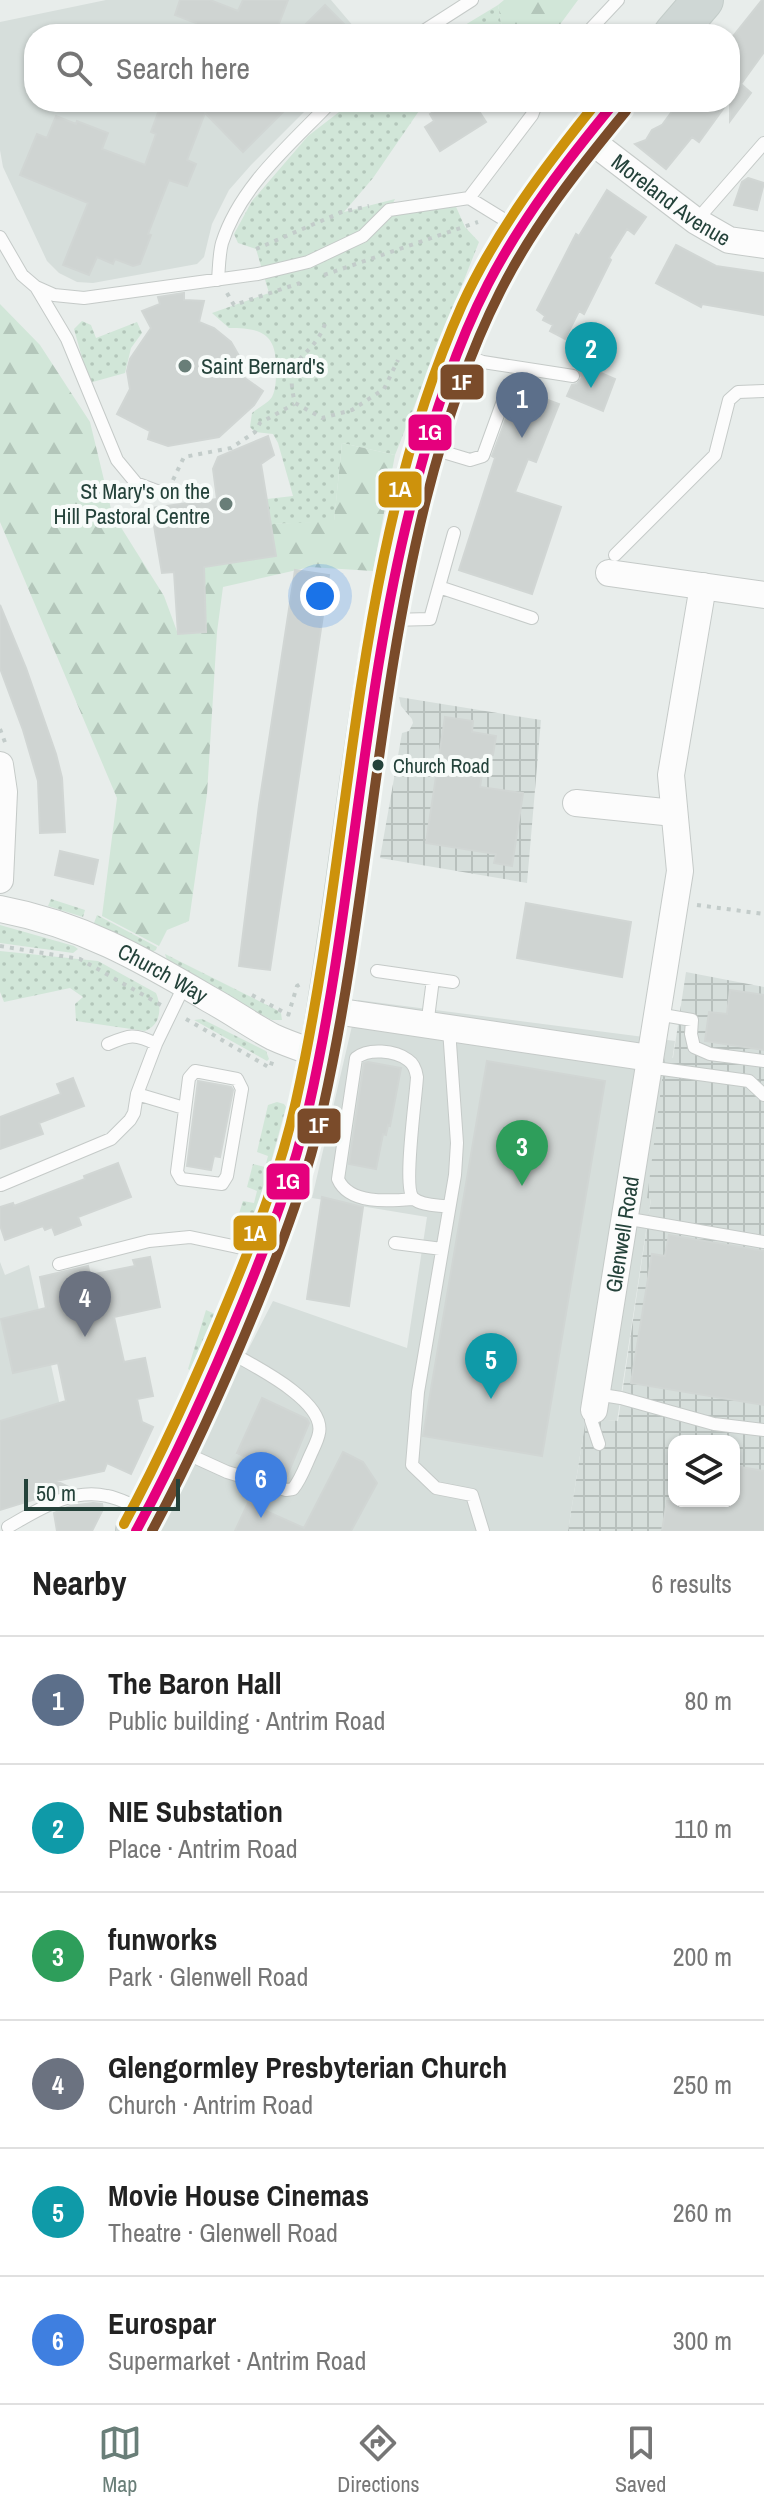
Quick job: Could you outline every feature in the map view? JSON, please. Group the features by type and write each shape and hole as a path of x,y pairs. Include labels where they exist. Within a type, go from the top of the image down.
{"main road":[{"path":"683,24 703,0"},
{"path":"142,1521 224,1349 263,1253 304,1131 328,1010 387,620 413,489 436,409 506,221 550,182 607,112"}],"street":[{"name":"Moreland Avenue","path":"586,137 696,221 729,240 764,245"},
{"path":"612,564 703,586 764,595"},
{"name":"Glenwell Road","path":"595,1402 680,871 671,775 703,586"},
{"path":"0,765 4,804 0,880"},
{"path":"576,803 674,813"},
{"name":"Church Way","path":"0,909 39,916 113,946 185,984 271,1036 320,1055"},
{"path":"328,1010 649,1062"}],"lane":[{"path":"435,24 472,0"},
{"path":"595,24 618,0"},
{"path":"218,280 221,246 233,216 249,190 322,112"},
{"path":"469,198 533,112"},
{"path":"696,221 764,143"},
{"path":"0,237 22,275 36,287 54,295 84,298 258,274 308,262 363,236 389,210 469,198 506,221"},
{"path":"36,287 67,339 117,460 136,483 167,493"},
{"path":"457,352 483,362 573,376"},
{"path":"426,447 470,460 483,456 507,390"},
{"path":"612,564 715,455 729,400 738,392 764,391"},
{"path":"387,620 430,619 454,533"},
{"path":"439,587 532,618"},
{"path":"377,971 453,982"},
{"path":"433,979 457,1143 418,1392 412,1465 436,1488 472,1495 483,1531"},
{"path":"1,1185 111,1139 130,1120 156,1044 185,984"},
{"path":"657,1014 692,1020 694,1047 710,1054 764,1061"},
{"path":"108,1044 134,1036 156,1044"},
{"path":"414,1199 409,1191 409,1177 417,1077 411,1062 404,1057 363,1052 356,1058 339,1169 341,1187 348,1193 362,1197 391,1201 414,1199 449,1207"},
{"path":"649,1062 749,1081 764,1095"},
{"path":"195,1071 237,1079 242,1089 227,1176 222,1184 181,1179 177,1172 184,1108 189,1078 195,1071"},
{"path":"137,1094 184,1108"},
{"path":"624,1218 764,1242"},
{"path":"59,1264 149,1241 190,1237 263,1253"},
{"path":"395,1243 442,1249"},
{"path":"178,1450 227,1472 286,1490 293,1489 299,1482 320,1431 317,1416 307,1402 276,1379 224,1349"},
{"path":"599,1444 591,1420 595,1402 621,1398 714,1424 764,1430"},
{"path":"8,1527 52,1501 107,1496 142,1521"}],"path":[{"path":"256,249 342,212 382,202"},
{"path":"319,276 465,227 506,221"},
{"path":"218,280 234,305 307,280"},
{"path":"325,324 319,340 295,365 290,383 295,403 322,418 352,410 384,389 398,360"},
{"path":"167,493 184,457 231,448 255,432 260,423 295,403"},
{"path":"675,902 764,914"},
{"path":"0,946 80,959"}],"shaded area":[{"path":"106,0 331,0 351,24 24,24 24,112 304,112 229,190 212,224 204,257 197,264 93,283 77,282 59,273 47,261 3,167 0,150 0,22"},
{"path":"399,697 541,720 527,883 380,858 402,733 409,731 413,723 401,706"},
{"path":"686,972 764,987 764,1531 568,1531 586,1418 618,1421 651,1199 647,1198 665,1057 673,1058"},
{"path":"358,1000 675,1041 617,1421 586,1418 568,1531 155,1531 273,1301 407,1348 427,1217 312,1198"},
{"path":"0,1262 5,1275 29,1265 68,1442 0,1466"}],"green space":[{"path":"504,0 578,0 560,24 501,24 498,5"},
{"path":"498,5 501,24 467,24"},
{"path":"339,112 418,112 373,178 344,212 395,199 390,209 453,200 465,227 479,242 395,455 342,443 334,522 271,524 267,499 293,496 273,434 255,432 250,427 252,413 273,394 276,384 274,349 260,332 229,328 212,313 269,293 256,249 238,243 234,234 252,201 308,136"},
{"path":"0,304 40,345 90,422 112,513 164,596 178,634 202,567 275,556 271,524 334,521 342,443 395,455 373,571 310,567 223,587 217,632 207,794 189,921 167,930 159,946 102,916 117,798 0,522"},
{"path":"82,321 91,325 96,338 137,322 142,333 131,348 125,373 89,383 74,329"},
{"path":"51,899 85,910 83,917 48,906"},
{"path":"97,915 157,947 156,950 152,952 101,928 94,923"},
{"path":"0,925 78,949 73,953 0,943"},
{"path":"0,951 98,961 156,993 159,1004 157,1020 145,1031 76,1021 75,1004 83,997 70,988 4,1002 0,992"},
{"path":"165,954 275,1009 281,1013 282,1020 272,1020 262,1015 167,960"},
{"path":"202,1019 266,1051 269,1059 267,1061 194,1020"},
{"path":"277,1102 286,1107 265,1184 251,1224 236,1223 243,1201 254,1203 257,1191 247,1187 253,1164 265,1167 268,1156 257,1152 268,1105"},
{"path":"206,1310 215,1314 190,1370 188,1369"}],"building":[{"path":"180,0 210,0 238,11 243,0 288,0 279,24 196,24 175,15"},
{"path":"764,0 764,52 741,84 751,93 740,108 740,28"},
{"path":"325,5 344,24 306,24"},
{"path":"158,112 283,112 243,152 205,113 187,160 196,164 187,186 169,180 140,264 133,266 115,259 113,264 97,257 89,275 63,265 88,203 20,175 37,134 47,138 56,116 76,124 77,121 108,133 102,149 145,165 156,134 151,132"},
{"path":"480,112 486,122 440,151 425,127 434,121 430,114"},
{"path":"672,112 721,112 699,142 692,137 666,169 635,144 646,140 652,130 662,125"},
{"path":"748,178 764,183 757,210 734,205 742,182"},
{"path":"607,190 646,217 634,234 627,229 609,258 611,260 584,314 579,311 565,339 550,331 553,325 543,320 545,316 537,310 576,234 579,236"},
{"path":"676,245 716,266 764,273 764,315 702,304 701,307 656,283"},
{"name":"Saint Bernard's","path":"184,293 184,300 204,301 199,322 214,328 231,342 242,361 242,376 263,391 254,405 219,437 168,446 148,439 150,431 117,414 130,389 127,371 130,359 151,328 142,311 160,304 158,297"},
{"path":"580,364 615,379 603,411 567,396 572,385 582,378 578,369"},
{"path":"537,396 559,404 536,462 528,459 515,492 561,507 532,594 459,570 495,458 492,456 510,408 530,416"},
{"name":"St Mary's on the Hill Pastoral Centre","path":"268,436 274,455 261,464 276,556 204,567 206,632 178,634 174,572 162,573 151,508 217,499 213,469 218,457"},
{"path":"295,570 329,575 270,970 239,966 259,805"},
{"path":"0,605 56,754 62,778 65,832 40,833 38,781 0,668"},
{"path":"445,717 473,721 472,732 496,736 493,755 485,754 480,787 523,793 512,866 494,863 496,854 426,843"},
{"path":"60,851 98,860 93,884 55,875"},
{"path":"526,903 631,922 622,977 517,958"},
{"path":"730,990 764,995 764,1050 705,1041 709,1012 727,1014"},
{"path":"487,1061 605,1081 542,1456 423,1436"},
{"path":"364,1063 401,1068 390,1126 386,1135 383,1134 376,1169 349,1164"},
{"path":"73,1078 84,1106 39,1123 43,1134 0,1149 0,1117 61,1094 57,1084"},
{"path":"198,1081 231,1087 233,1090 220,1157 214,1156 211,1170 187,1166"},
{"path":"118,1163 131,1197 78,1217 81,1225 55,1235 52,1227 45,1230 43,1226 5,1240 0,1225 0,1207 13,1203 14,1206"},
{"path":"322,1197 363,1207 349,1306 307,1299"},
{"path":"669,1235 764,1251 764,1405 631,1383 652,1254 665,1256"},
{"path":"150,1257 160,1307 114,1317 124,1362 145,1358 153,1396 137,1399 142,1422 153,1427 131,1474 107,1463 104,1471 56,1481 71,1488 0,1510 0,1421 66,1401 58,1363 13,1373 1,1319 46,1308 40,1277 88,1266 90,1275 135,1266 133,1260"},
{"path":"262,1398 307,1419 309,1423 287,1476 237,1453"},
{"path":"343,1452 363,1462 377,1483 351,1531 235,1531 248,1503 304,1528"},
{"path":"740,1467 764,1471 764,1531 662,1531 667,1501 668,1507 740,1507"},
{"path":"102,1504 103,1509 92,1531 57,1531 54,1513 70,1506"}],"transit line":[{"name":"1A","path":"124,1524 167,1440 218,1325 267,1200 290,1126 315,1001 376,598 397,499 425,401 462,305 490,251 541,174 589,112"},
{"name":"1G","path":"136,1531 179,1447 231,1331 271,1230 303,1131 337,955 369,727 395,576 419,473 444,390 475,310 501,260 547,190 607,112"},
{"name":"1F","path":"152,1531 234,1361 295,1207 317,1133 351,956 383,727 409,575 433,473 457,394 488,317 527,244 574,176 625,112"}],"place":[{"name":"Saint Bernard's","path":"185,366"},
{"name":"NIE Substation","path":"591,388"},
{"name":"The Baron Hall","path":"522,438"},
{"name":"St Mary's on the Hill Pastoral Centre","path":"226,504"},
{"name":"Church Road","path":"378,765"},
{"name":"funworks","path":"522,1186"},
{"name":"Glengormley Presbyterian Church","path":"85,1337"},
{"name":"Movie House Cinemas","path":"491,1399"},
{"name":"Eurospar","path":"261,1518"}]}
